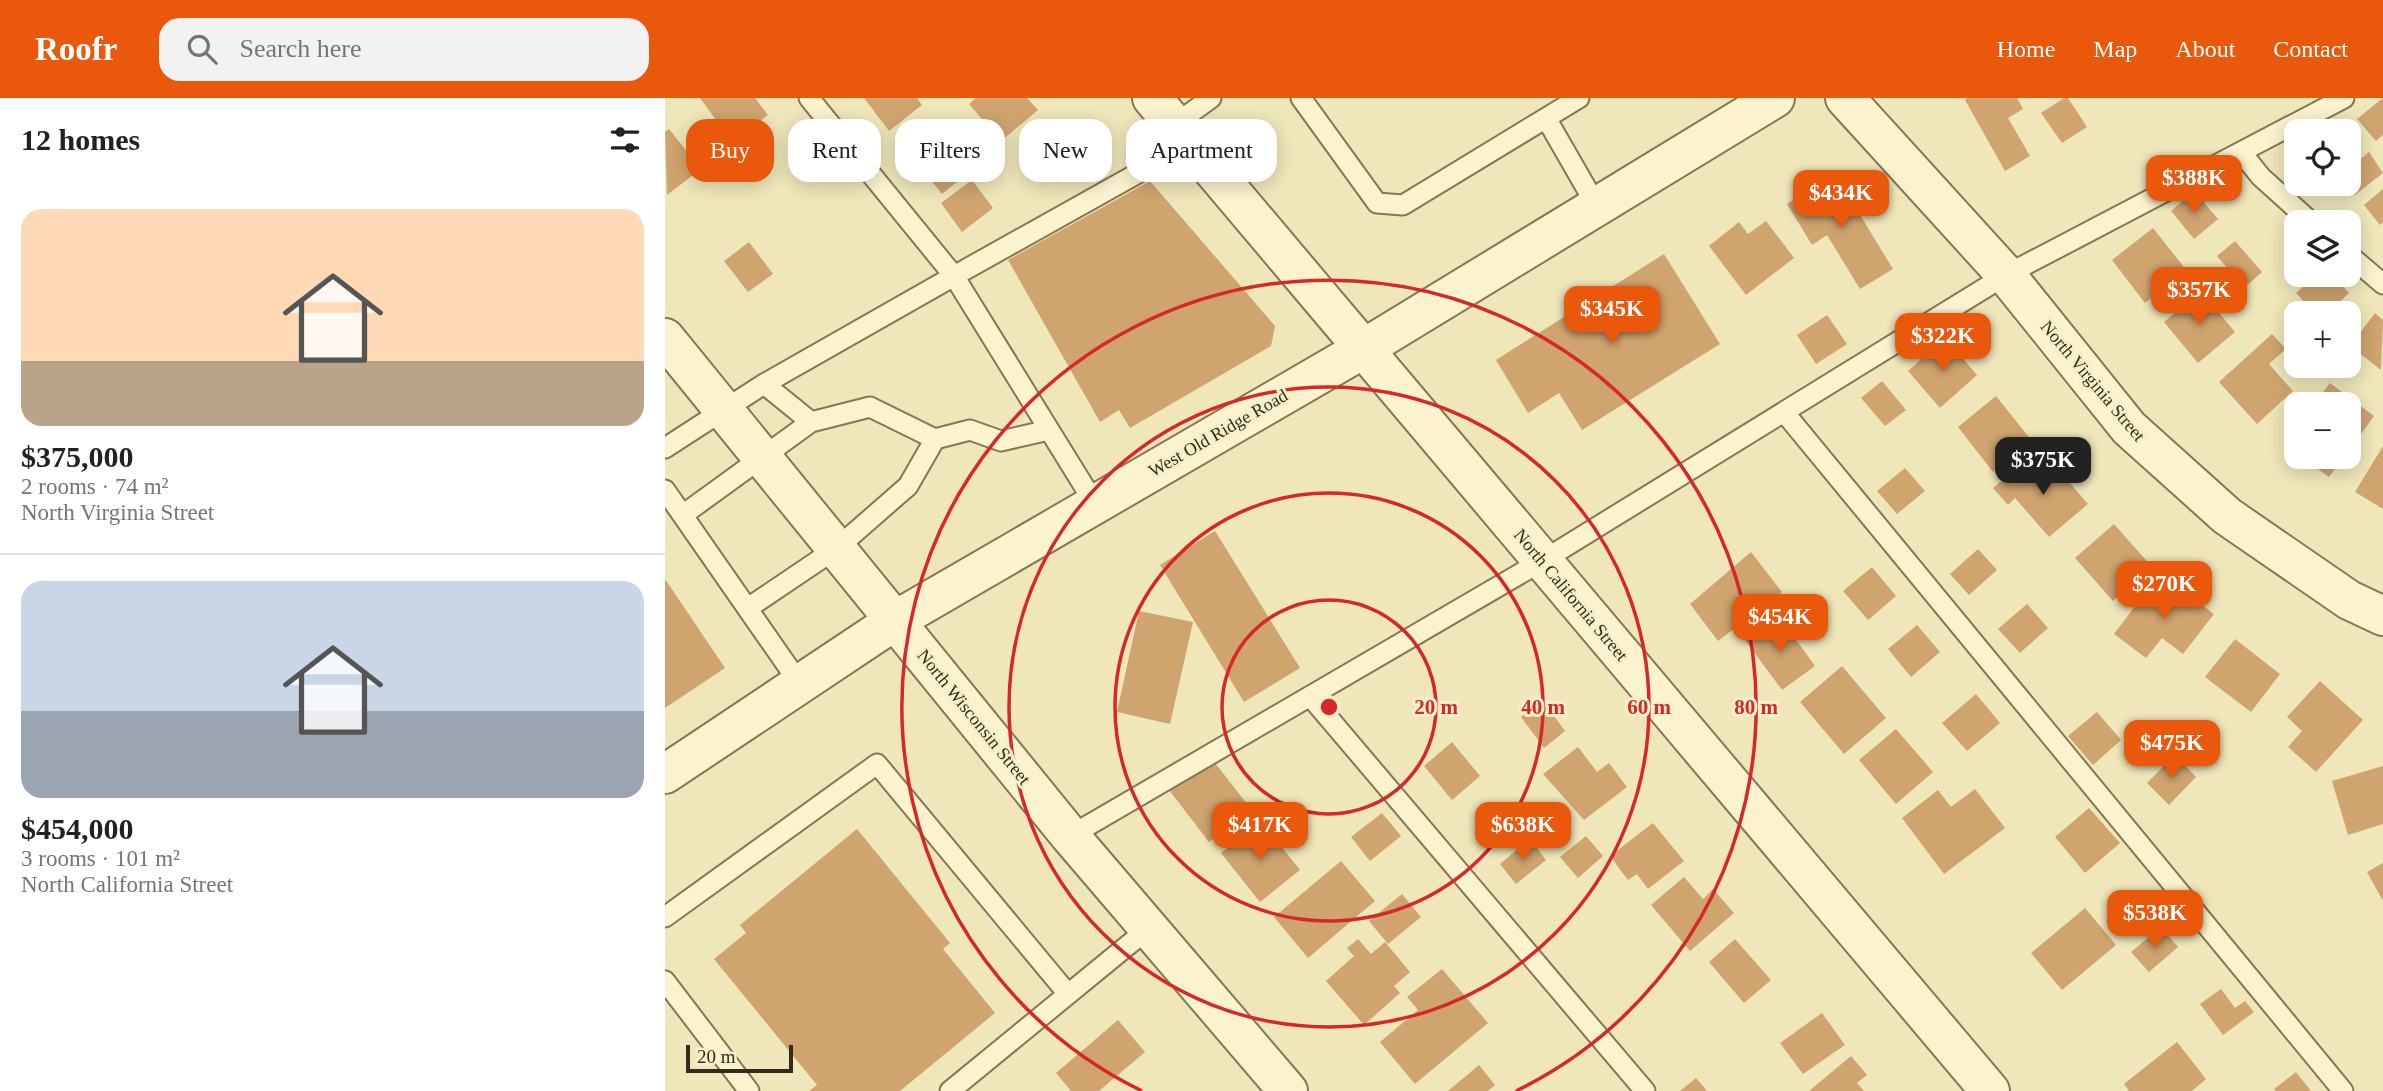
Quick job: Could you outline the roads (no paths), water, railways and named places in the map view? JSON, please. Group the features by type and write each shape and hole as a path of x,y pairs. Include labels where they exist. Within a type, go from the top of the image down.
{"street":[{"name":"West Old Ridge Road","path":"669,761 800,684 896,620 1363,349 1775,98"},
{"name":"North Virginia Street","path":"1845,98 2006,275 2129,428 2227,516 2349,600 2383,616"},
{"name":"North California Street","path":"1222,182 1990,1091"},
{"name":"North Wisconsin Street","path":"665,338 1070,836 1288,1091"}],"lane":[{"path":"809,98 954,276 1095,505"},
{"path":"1177,119 1211,98"},
{"path":"1301,98 1377,203 1403,205 1579,98"},
{"path":"1070,836 1542,561 2006,275 2344,98"},
{"path":"1546,118 1596,205"},
{"path":"2241,152 2261,177 2298,210"},
{"path":"665,448 764,384 954,276 1126,154"},
{"path":"2361,265 2383,284"},
{"path":"764,384 811,422"},
{"path":"684,514 811,422 870,407 935,439 970,430 1001,441 1049,430"},
{"path":"1784,412 2343,1091"},
{"path":"748,608 837,548 908,485 935,439"},
{"path":"665,490 800,684"},
{"path":"1310,696 1645,1091"},
{"path":"665,917 877,764 1068,994"},
{"path":"950,1091 1149,928"},
{"path":"665,981 749,1091"}]}
